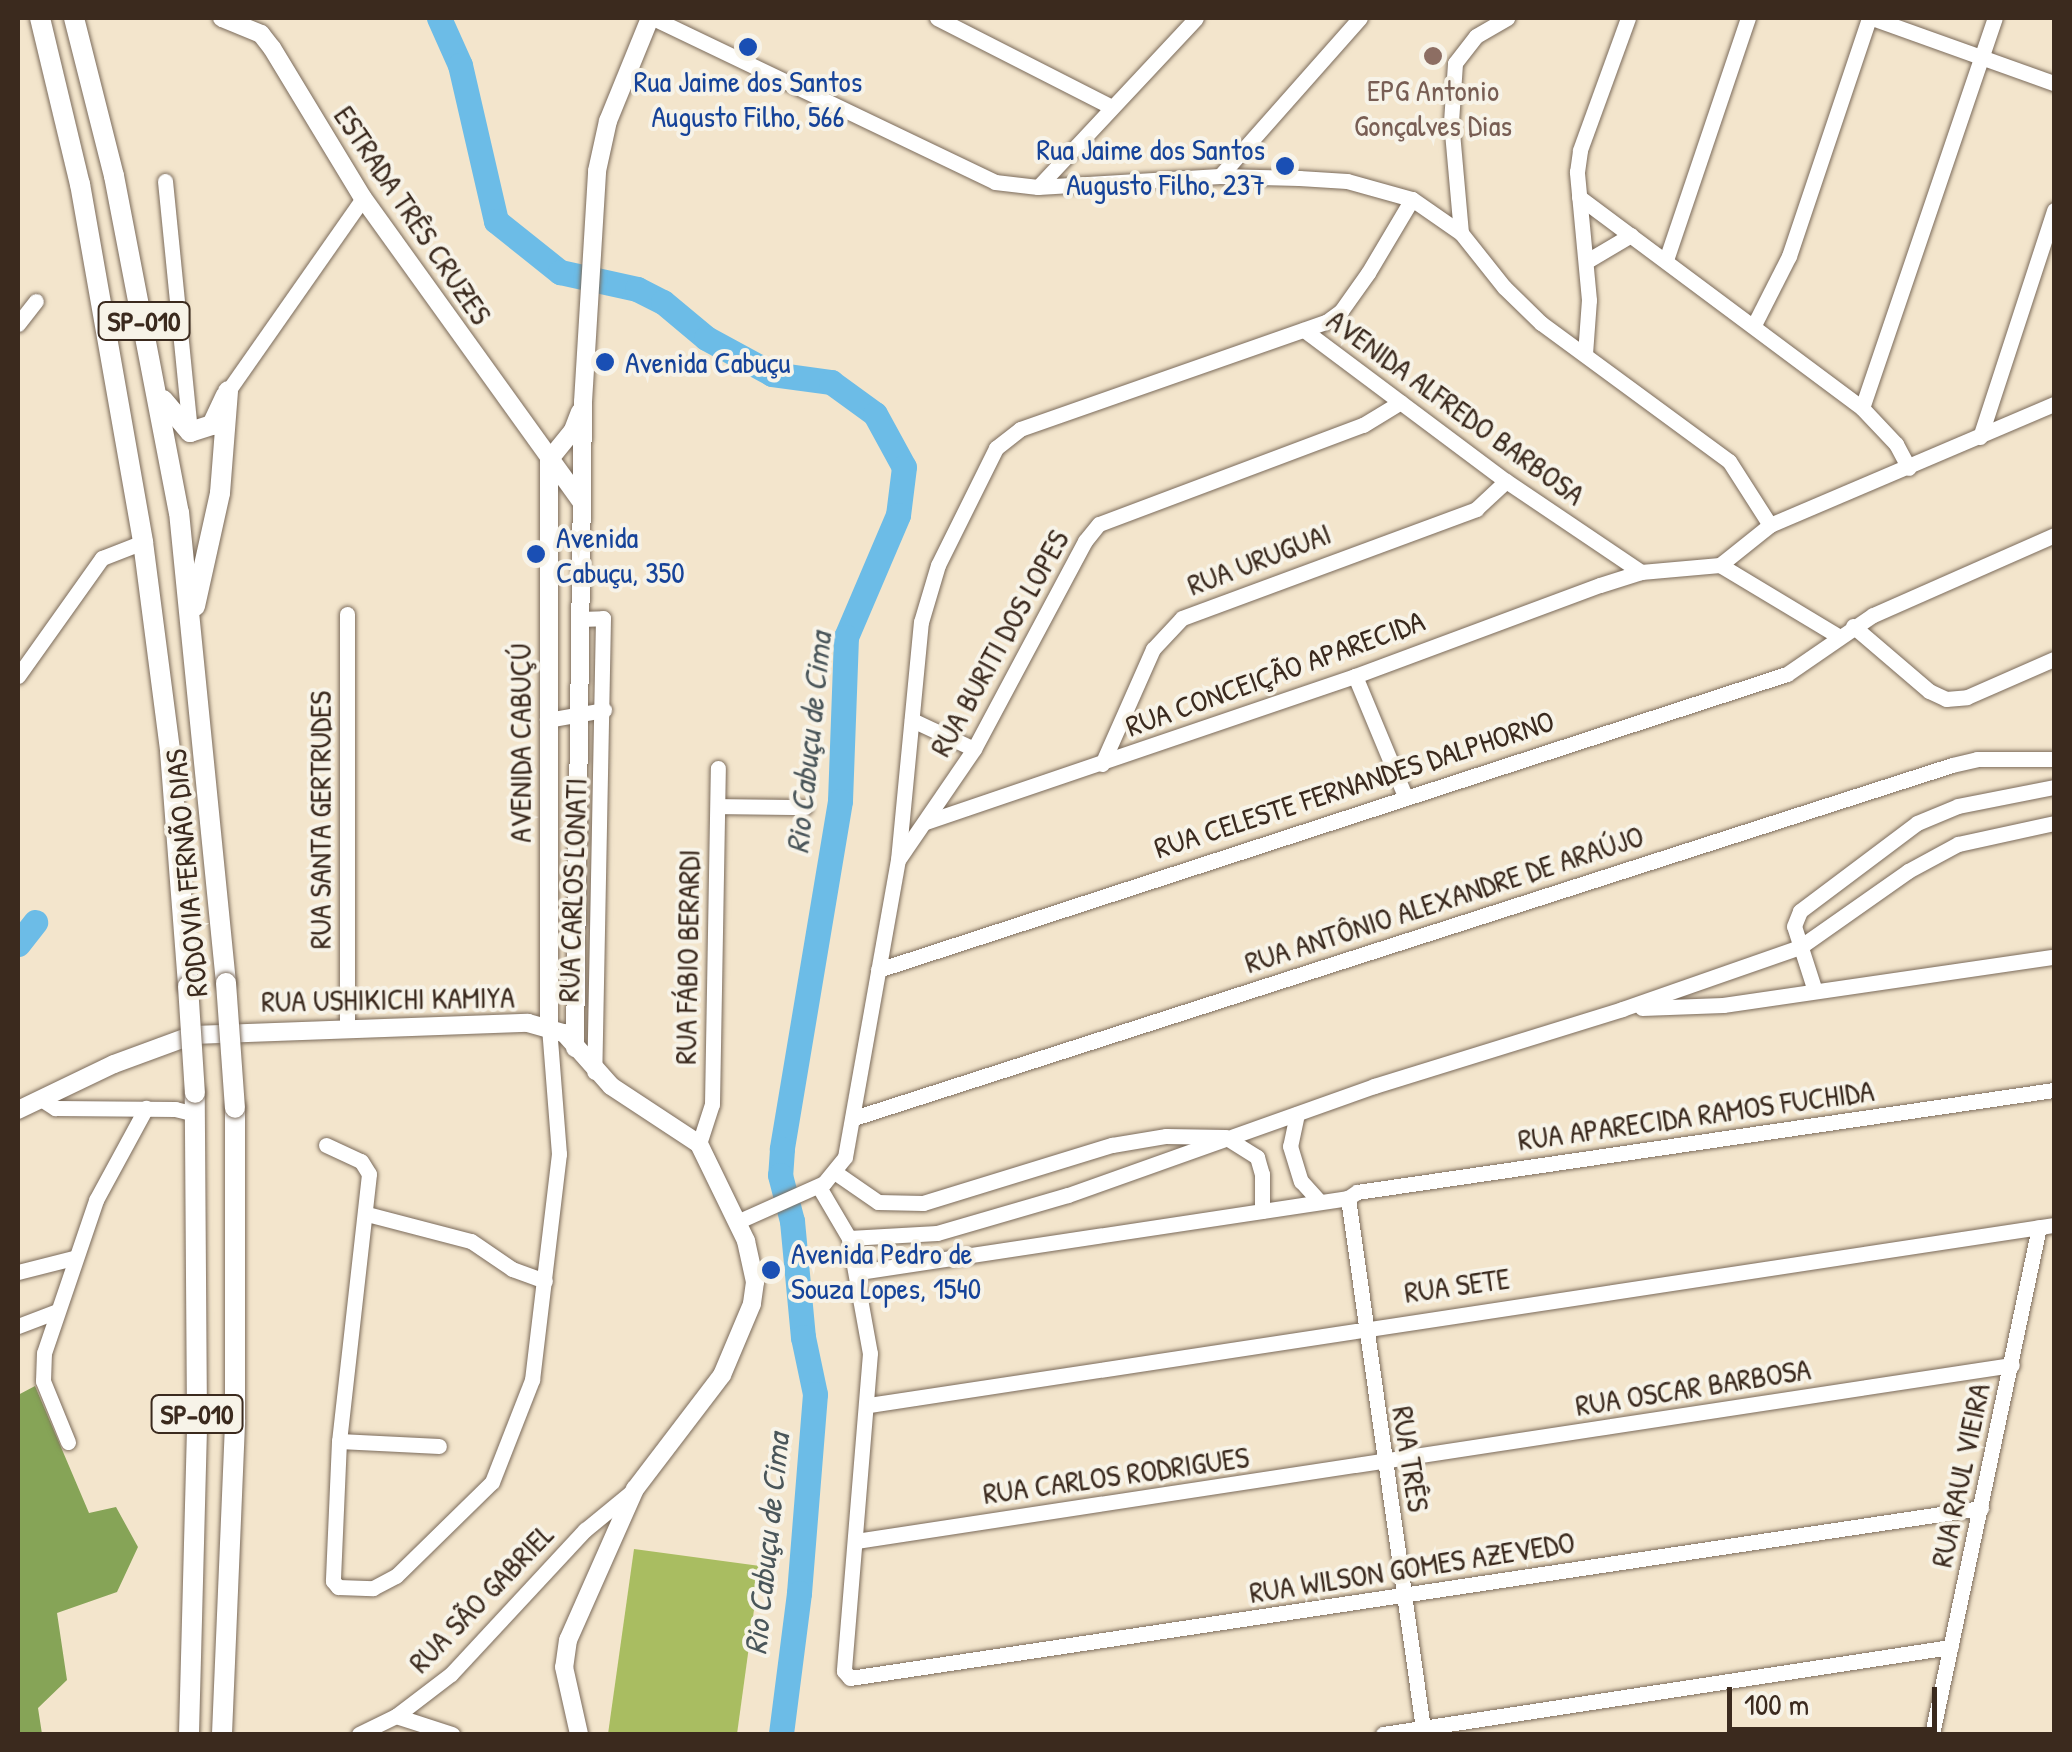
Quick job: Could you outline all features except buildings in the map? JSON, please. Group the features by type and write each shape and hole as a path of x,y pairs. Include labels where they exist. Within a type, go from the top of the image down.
{"highway":[{"name":"RODOVIA FERNÃO DIAS","path":"40,18 80,184 142,542 170,751 195,1103 197,1420 189,1734"},
{"name":"RODOVIA FERNÃO DIAS","path":"74,18 114,176 158,392 191,629 226,983 235,1108 235,1420 222,1734"},
{"path":"158,392 176,420 190,432 212,425 228,391"},
{"path":"191,629 220,492 228,391"}],"main road":[{"name":"ESTRADA TRÊS CRUZES","path":"222,18 261,34 363,198 549,460 556,481 581,501"},
{"name":"AVENIDA CABUÇÚ","path":"575,1048 581,501 592,254 601,146 652,18"},
{"path":"549,460 573,430 584,402"},
{"name":"AVENIDA CABUÇÚ","path":"549,1026 548,530 556,481"},
{"path":"548,530 570,536 581,529"},
{"name":"RUA USHIKICHI KAMIYA","path":"18,1110 175,1040 247,1030 347,1026 549,1026 564,1034 594,1072 699,1144 739,1221 755,1282 746,1324 722,1374 636,1489 568,1640 564,1667 579,1734"}],"street":[{"path":"652,18 994,182 1038,187 1220,176 1347,181 1412,199 1461,233 1504,287 1541,323 1728,462 1770,524"},
{"path":"937,18 1112,107"},
{"path":"1038,187 1196,18"},
{"path":"1220,176 1360,18"},
{"path":"1461,233 1451,122 1455,63 1476,36 1507,18"},
{"path":"1585,354 1587,261 1579,197 1580,150 1628,18"},
{"path":"1666,260 1748,18"},
{"path":"1754,325 1789,256 1870,18 2054,82"},
{"path":"1862,408 1995,18"},
{"path":"165,181 190,432"},
{"path":"1579,197 1862,408 1896,444 1909,468"},
{"path":"228,391 363,198"},
{"path":"1304,330 1342,311 1412,199"},
{"path":"1980,437 2054,210"},
{"path":"1587,261 1631,235"},
{"path":"18,324 36,301"},
{"name":"AVENIDA ALFREDO BARBOSA","path":"836,1173 854,1118 898,860 921,622 938,565 1005,437 1304,330 1506,481 1640,572"},
{"name":"RUA BURITI DOS LOPES","path":"898,860 974,750 1085,541 1099,524 1364,426 1400,402"},
{"path":"1640,572 1720,565 1770,524 2054,404"},
{"name":"RUA URUGUAI","path":"1102,764 1153,649 1182,618 1476,509 1506,481"},
{"name":"RUA CELESTE FERNANDES DALPHORNO","path":"878,970 1788,674 1853,626 2054,535"},
{"path":"18,676 102,558 142,542"},
{"path":"1720,565 1838,636"},
{"name":"RUA CONCEIÇÃO APARECIDA","path":"926,822 1354,676 1640,572"},
{"name":"RUA SANTA GERTRUDES","path":"347,614 347,1026"},
{"name":"RUA CARLOS LONATI","path":"580,619 603,618 594,1072"},
{"path":"1853,626 1929,691 1946,700 1967,697 2054,659"},
{"path":"1354,676 1405,796"},
{"path":"548,720 604,710"},
{"path":"912,720 974,750"},
{"name":"RUA ANTÔNIO ALEXANDRE DE ARAÚJO","path":"854,1118 1952,765 1977,759 2054,759"},
{"name":"RUA FÁBIO BERARDI","path":"699,1144 712,1104 718,768"},
{"path":"1815,991 1794,926 1800,912 1917,823 1958,806 2054,787"},
{"path":"718,806 806,807"},
{"path":"849,1238 937,1233 1068,1195 1225,1136 1622,1009 1800,947 1930,857 2000,831 2054,823"},
{"path":"1622,1009 1722,1004 2054,957"},
{"path":"326,1145 366,1164 367,1214 339,1441 334,1581 341,1588 388,1583 492,1482 532,1380 559,1154 549,1026"},
{"name":"RUA APARECIDA RAMOS FUCHIDA","path":"859,1272 1348,1198 1357,1192 2054,1090"},
{"path":"41,1099 55,1108 146,1108 195,1103"},
{"path":"68,1442 42,1370 55,1312 109,1172 146,1108"},
{"path":"1296,1114 1290,1146 1301,1181 1320,1202"},
{"path":"739,1221 812,1190 836,1173 878,1202 922,1203 1112,1145 1166,1136 1225,1136 1257,1157 1262,1174 1262,1211"},
{"path":"812,1190 849,1238 859,1272 870,1352 856,1541"},
{"name":"RUA TRÊS","path":"1348,1198 1363,1327 1423,1728"},
{"path":"367,1214 470,1241 512,1269 545,1281"},
{"name":"RUA SETE","path":"869,1405 2047,1226"},
{"name":"RUA RAUL VIEIRA","path":"1932,1734 2012,1365 2047,1226"},
{"path":"18,1272 73,1258"},
{"path":"18,1326 55,1312"},
{"name":"RUA OSCAR BARBOSA","path":"1384,1464 2012,1365"},
{"path":"339,1441 439,1446"},
{"name":"RUA CARLOS RODRIGUES","path":"856,1541 1384,1464"},
{"name":"RUA SÃO GABRIEL","path":"359,1734 396,1716 450,1674 585,1530 636,1489"},
{"name":"RUA WILSON GOMES AZEVEDO","path":"856,1541 844,1671 850,1678 1982,1508"},
{"path":"1384,1734 1950,1647"},
{"path":"396,1716 452,1734"}],"green space":[{"path":"35,1386 89,1513 116,1507 138,1547 117,1592 57,1613 67,1680 38,1708 42,1734 18,1734 18,1395"},
{"path":"634,1549 760,1566 737,1734 608,1734"}],"waterway":[{"name":"Rio Cabuçu de Cima","path":"439,18 460,65 496,221 560,272 637,289 663,302 706,338 772,374 831,382 875,414 904,467 898,515 846,637 840,801 782,1149 780,1175 792,1221 803,1337 815,1394 799,1593 781,1734"},
{"path":"18,944 35,922"}],"place":[{"name":"Rua Jaime dos Santos Augusto Filho, 566","path":"748,47"},
{"name":"EPG Antonio Gonçalves Dias","path":"1433,56"},
{"name":"Rua Jaime dos Santos Augusto Filho, 237","path":"1285,166"},
{"name":"Avenida Cabuçu","path":"605,362"},
{"name":"Avenida Cabuçu, 350","path":"536,554"},
{"name":"Avenida Pedro de Souza Lopes, 1540","path":"771,1270"}]}
